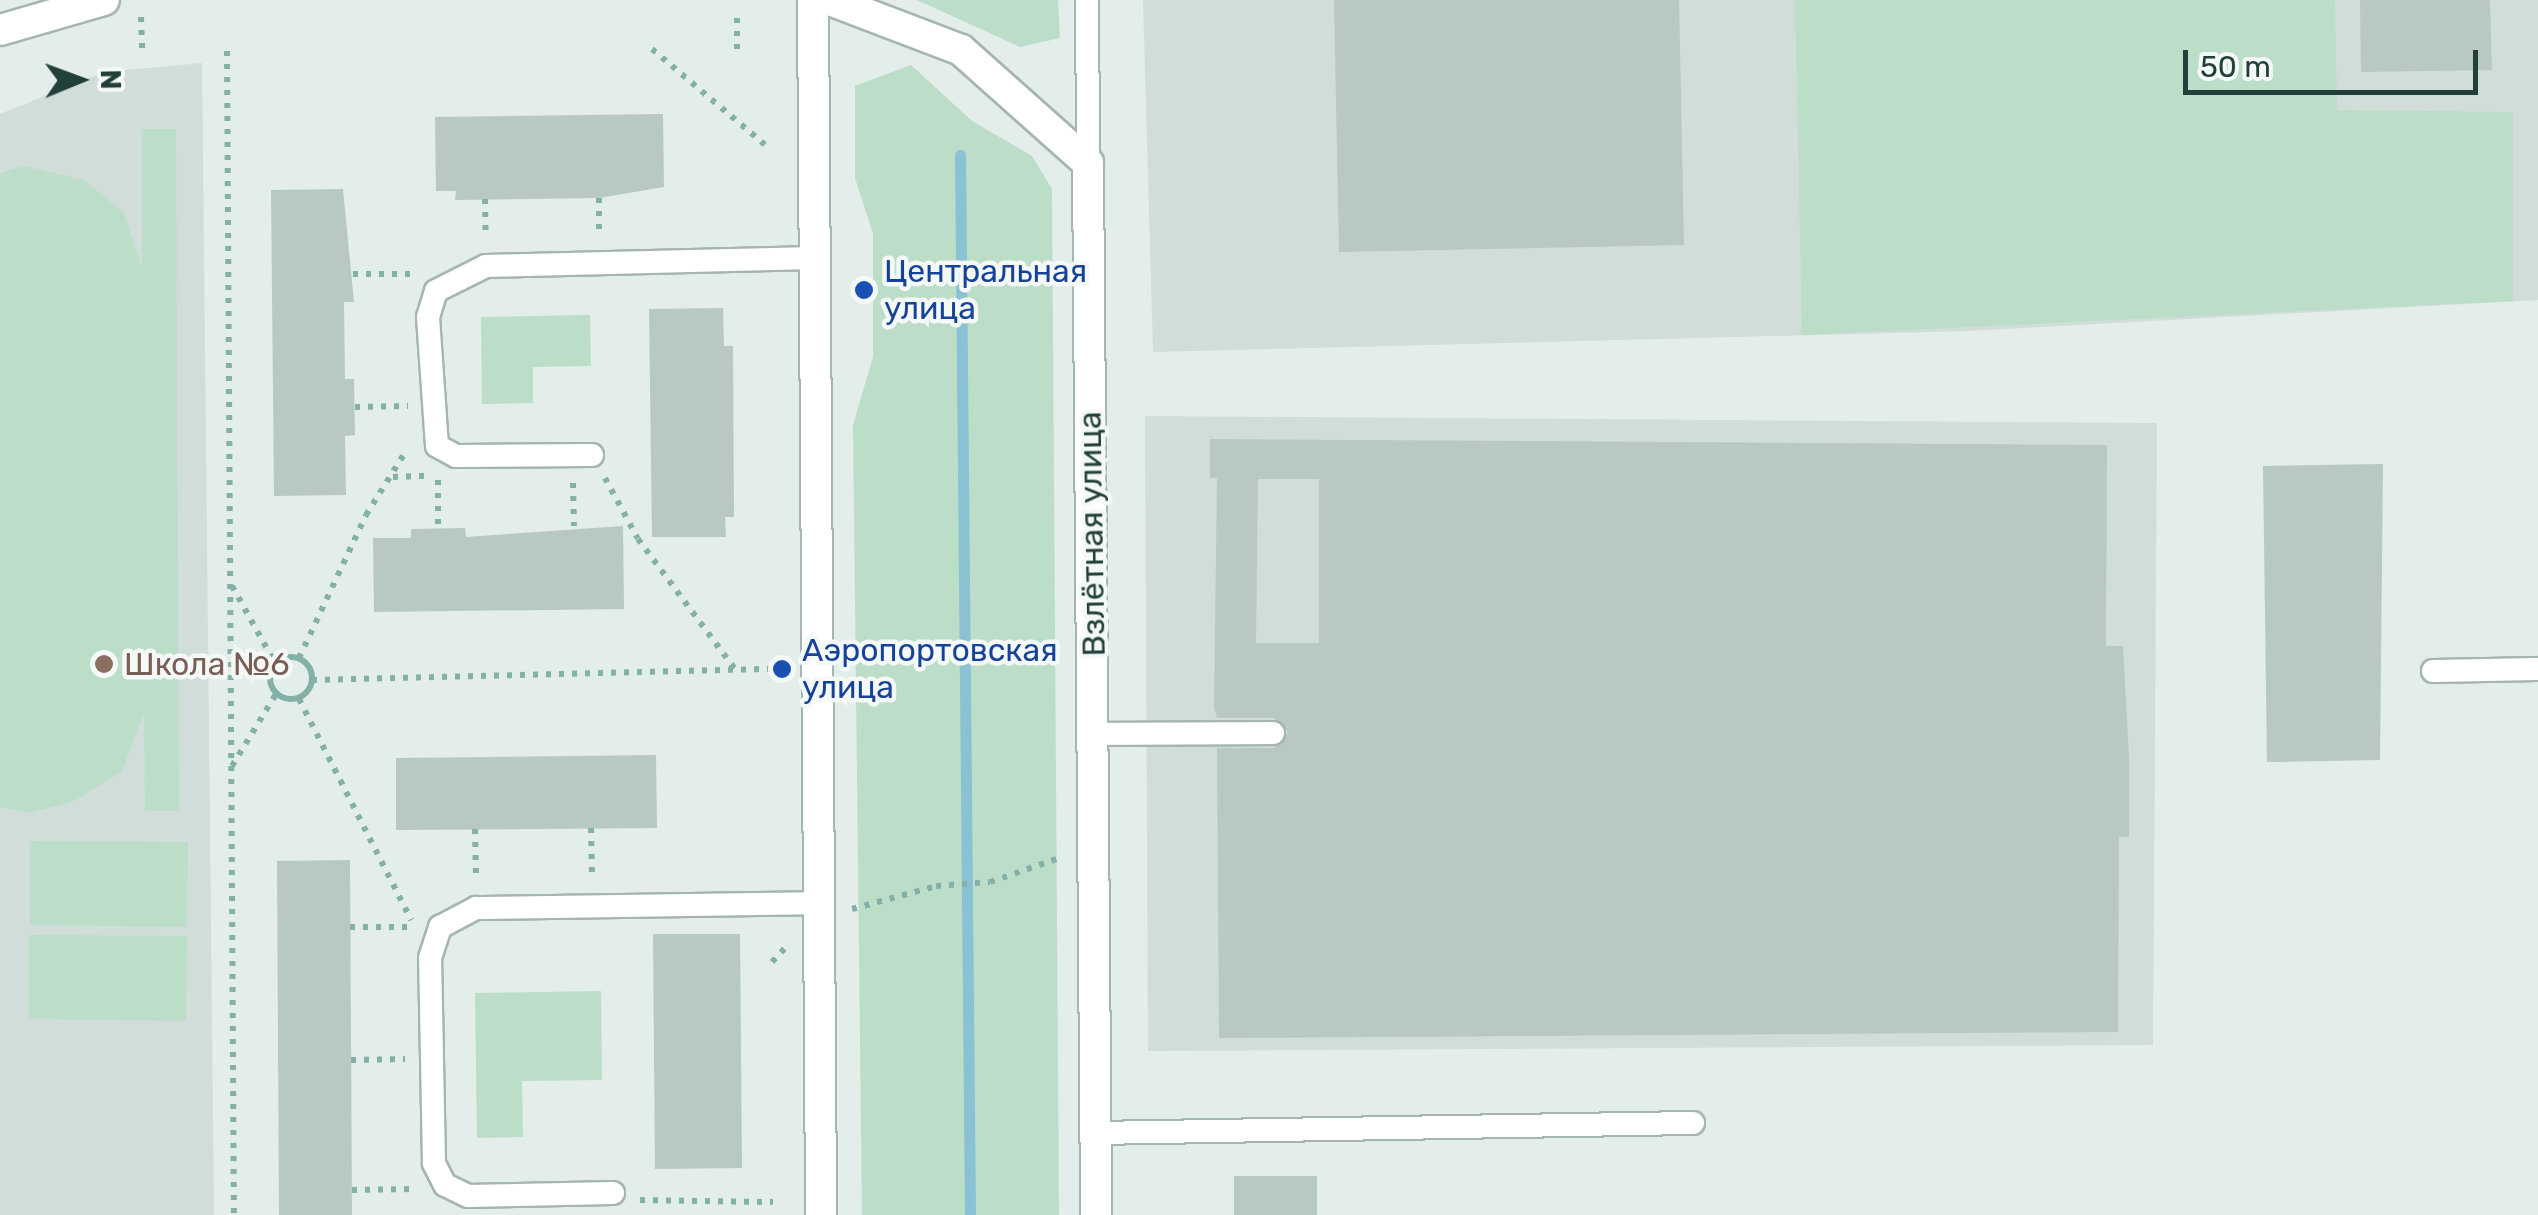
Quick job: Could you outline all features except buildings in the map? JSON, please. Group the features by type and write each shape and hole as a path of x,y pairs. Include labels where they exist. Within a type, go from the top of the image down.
{"street":[{"path":"0,30 100,0"},
{"path":"813,0 813,258 830,907 821,1215"},
{"path":"830,0 961,50 1088,163"},
{"name":"Взлётная улица","path":"1088,163 1096,1215"}],"lane":[{"path":"1087,0 1088,163"},
{"path":"583,455 456,456 437,446 430,406 428,317 436,291 458,274 486,266 813,258"},
{"path":"2433,671 2538,669"},
{"path":"1094,734 1273,732"},
{"path":"613,1193 468,1196 445,1185 434,1162 430,958 440,927 476,908 830,907"},
{"path":"1095,1133 1693,1123"}],"path":[{"path":"738,14 738,49"},
{"path":"141,17 142,53"},
{"path":"652,49 765,146"},
{"path":"226,51 234,1215"},
{"path":"353,274 458,274"},
{"path":"299,658 366,515 393,476 430,406 355,407"},
{"path":"437,446 438,528"},
{"path":"574,526 583,455"},
{"path":"583,455 638,539 735,669"},
{"path":"393,476 438,476"},
{"path":"229,581 275,663 270,684 276,694 299,698"},
{"path":"275,663 299,658"},
{"path":"299,658 312,680"},
{"path":"312,680 769,669"},
{"path":"299,698 312,680"},
{"path":"230,768 276,694"},
{"path":"299,698 414,927"},
{"path":"592,828 592,906"},
{"path":"475,829 476,908"},
{"path":"830,907 936,886 990,882 1064,857"},
{"path":"350,927 440,927"},
{"path":"351,1060 432,1059"},
{"path":"352,1190 445,1185"},
{"path":"613,1193 652,1203 773,1202"}],"shaded area":[{"path":"1143,0 2538,0 2538,300 1968,331 1153,352"},
{"name":"Школа №6","path":"202,63 214,1215 0,1215 0,114 104,72"},
{"path":"1145,416 2157,423 2153,1045 1148,1051"}],"green space":[{"path":"917,0 1058,0 1060,38 1020,47"},
{"path":"1795,0 2335,0 2337,110 2513,112 2513,301 1802,335"},
{"path":"911,65 972,121 1032,156 1052,189 1059,1215 862,1215 853,425 873,357 873,234 855,178 855,86"},
{"path":"142,129 176,129 179,811 145,811 144,713 122,771 74,801 29,813 0,807 0,173 25,166 84,180 124,213 142,269"},
{"path":"590,315 591,366 533,367 533,403 482,404 481,317"},
{"path":"30,841 188,842 187,927 30,925"},
{"path":"29,935 187,936 186,1021 29,1019"},
{"path":"601,991 602,1080 522,1081 523,1137 477,1138 475,993"}],"waterway":[{"path":"960,155 970,1215"}],"place":[{"name":"Центральная улица","path":"864,290"},
{"name":"Школа №6","path":"104,664"},
{"name":"Аэропортовская улица","path":"782,669"}]}
